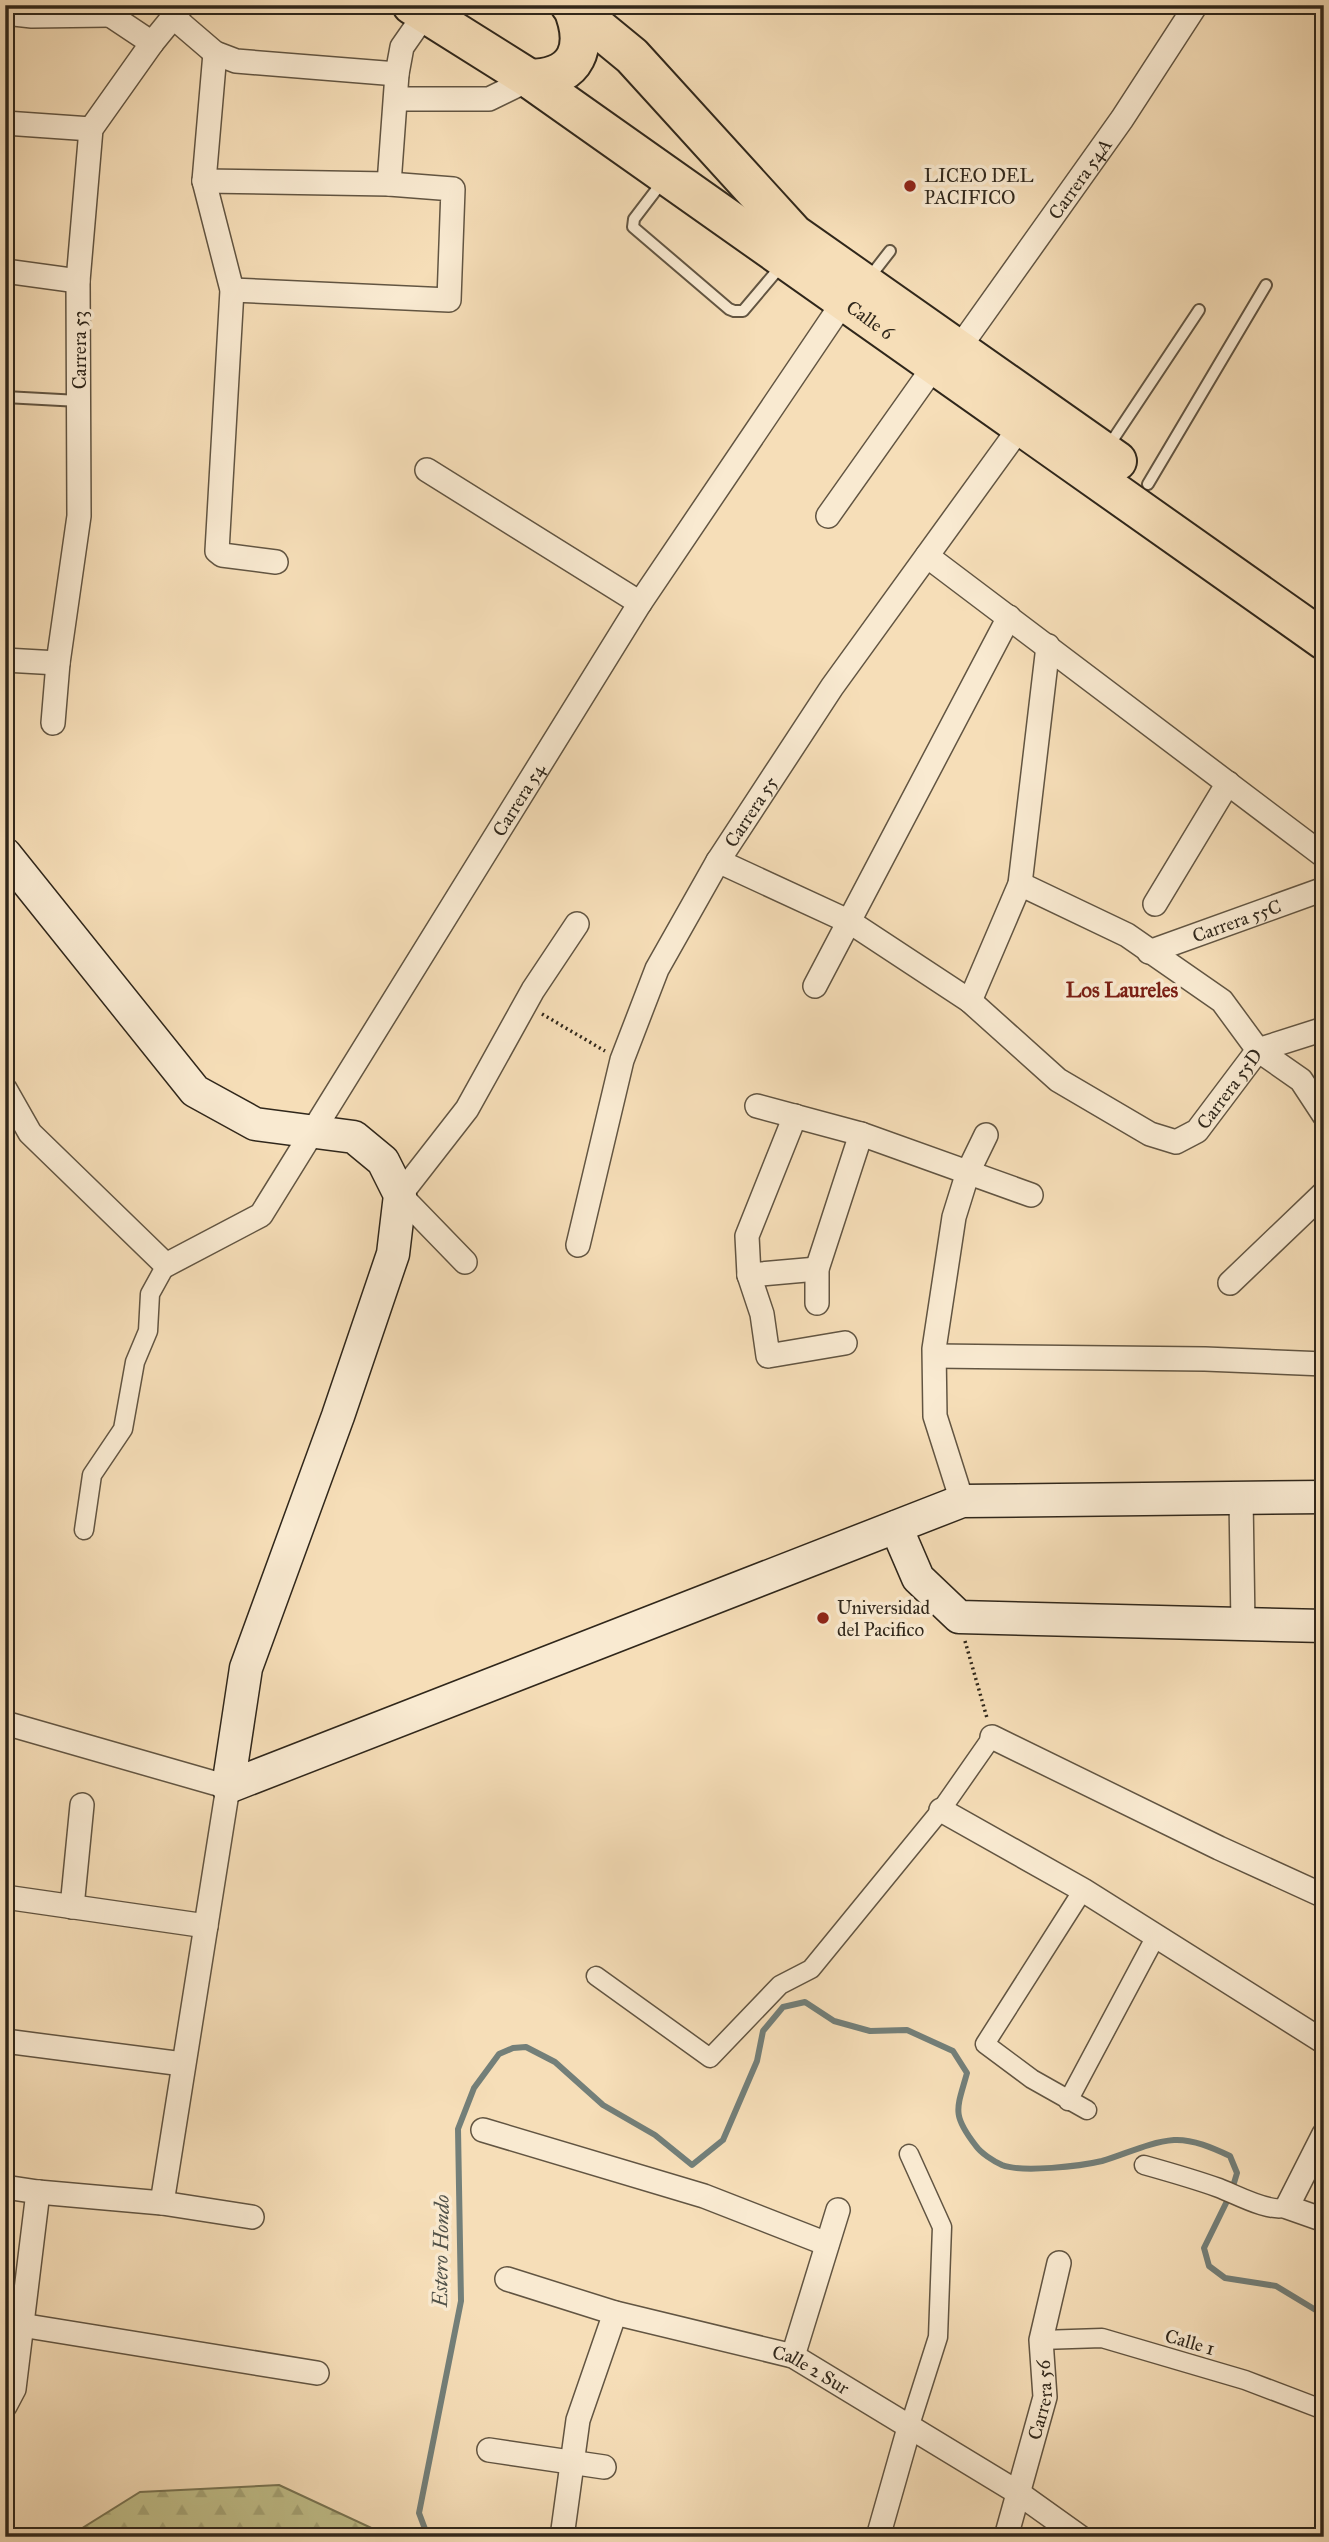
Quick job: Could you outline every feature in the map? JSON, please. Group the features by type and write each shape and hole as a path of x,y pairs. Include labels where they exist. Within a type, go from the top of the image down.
{"highway":[{"name":"Calle 6","path":"571,6 632,56 794,234 855,292 947,356 1105,452 1324,610"},
{"path":"530,79 555,77 572,62 578,51 580,36 579,24 571,6"},
{"name":"Calle 6","path":"419,9 530,79 786,260 855,292"},
{"name":"Calle 6","path":"947,356 1021,426 1324,640"}],"main road":[{"path":"5,854 195,1091 254,1124 354,1137 383,1161 400,1195 393,1254 338,1416 246,1668 228,1787 962,1501 1324,1497"},
{"path":"896,1527 918,1578 958,1617 1324,1626"}],"street":[{"name":"Carrera 54A","path":"828,516 1122,119 1196,5"},
{"path":"389,184 397,74 402,47 419,9"},
{"path":"5,13 32,16 103,10 152,43"},
{"path":"5,122 91,129 178,11 215,54 236,61 397,74"},
{"path":"215,54 204,181 232,290 217,551 222,555 276,562"},
{"path":"397,99 489,99 530,79"},
{"name":"Carrera 53","path":"53,723 58,663 79,516 78,281 91,129"},
{"path":"204,181 389,184 453,189 449,300 232,290"},
{"path":"5,271 78,281"},
{"name":"Carrera 54","path":"166,1265 261,1215 640,603 855,292"},
{"name":"Carrera 55","path":"578,1245 622,1060 657,969 718,861 832,687 1021,426"},
{"path":"427,470 640,603"},
{"path":"927,556 1324,856"},
{"path":"815,986 1009,617"},
{"path":"718,861 850,922 970,1001 1020,884 1048,646"},
{"path":"5,660 58,663"},
{"path":"1155,904 1228,783"},
{"path":"1020,884 1127,935 1222,1001 1258,1050 1301,1080 1324,1115"},
{"name":"Carrera 55C","path":"1149,951 1324,888"},
{"path":"465,1262 400,1195 467,1109 525,1005 578,924"},
{"name":"Carrera 55D","path":"970,1001 1058,1080 1150,1134 1176,1142 1196,1131 1258,1050 1324,1029"},
{"path":"5,1089 30,1133 166,1265 150,1294 148,1331 135,1362 123,1429 92,1475 84,1530"},
{"path":"757,1106 861,1134 1031,1195"},
{"path":"795,1116 747,1236 749,1275 762,1314 768,1356 845,1343"},
{"path":"817,1303 817,1269 861,1134"},
{"path":"962,1501 935,1416 935,1356 954,1217 968,1172 986,1135"},
{"path":"1230,1283 1324,1193"},
{"path":"749,1275 817,1269"},
{"path":"935,1356 1205,1359 1324,1364"},
{"path":"1241,1497 1243,1625"},
{"path":"5,1723 228,1787 162,2203"},
{"path":"596,1976 710,2058 780,1984 811,1969 941,1810 992,1737 1324,1896"},
{"path":"72,1907 82,1805"},
{"path":"941,1810 1083,1890 1324,2042"},
{"path":"1083,1890 985,2044 1032,2079 1087,2110"},
{"path":"5,1897 206,1926"},
{"path":"1068,2101 1156,1936"},
{"path":"5,2041 183,2064"},
{"path":"483,2130 704,2196 827,2244"},
{"path":"1287,2207 1324,2134"},
{"path":"878,2537 938,2337 942,2227 909,2154"},
{"path":"1144,2165 1248,2199 1283,2209 1287,2207 1324,2220"},
{"path":"5,2187 162,2203 252,2217"},
{"path":"5,2406 13,2389 38,2192"},
{"path":"793,2356 838,2210"},
{"name":"Carrera 56","path":"1006,2537 1045,2397 1041,2340 1059,2263"},
{"name":"Calle 2 Sur","path":"507,2279 615,2313 793,2356 1017,2492 1080,2537"},
{"path":"562,2537 578,2420 615,2313"},
{"path":"22,2325 317,2373"},
{"name":"Calle 1","path":"1041,2340 1102,2338 1245,2380 1324,2410"},
{"path":"489,2450 604,2467"}],"lane":[{"path":"667,176 634,219 633,227 729,309 734,312 743,311 786,260"},
{"path":"855,292 890,251"},
{"path":"1148,484 1266,285"},
{"path":"1105,452 1199,310"},
{"path":"5,397 79,401"}],"path":[{"path":"525,1005 622,1060"},
{"path":"958,1617 992,1737"}],"green space":[{"path":"279,2485 378,2531 381,2537 68,2537 140,2492"}],"waterway":[{"name":"Estero Hondo","path":"428,2537 419,2513 461,2301 458,2129 474,2088 499,2054 513,2048 526,2047 555,2062 603,2105 655,2135 692,2165 723,2140 757,2061 763,2031 783,2007 805,2002 834,2021 870,2031 907,2030 953,2051 967,2073 958,2111 963,2126 981,2151 1002,2165 1037,2169 1080,2165 1174,2140 1196,2143 1230,2156 1237,2173 1231,2193 1204,2248 1209,2266 1225,2278 1276,2286 1324,2315"}],"place":[{"name":"LICEO DEL PACIFICO","path":"910,186"},
{"name":"Universidad del Pacifico","path":"823,1618"}],"district":[{"name":"Los Laureles","path":"1122,990"}]}
